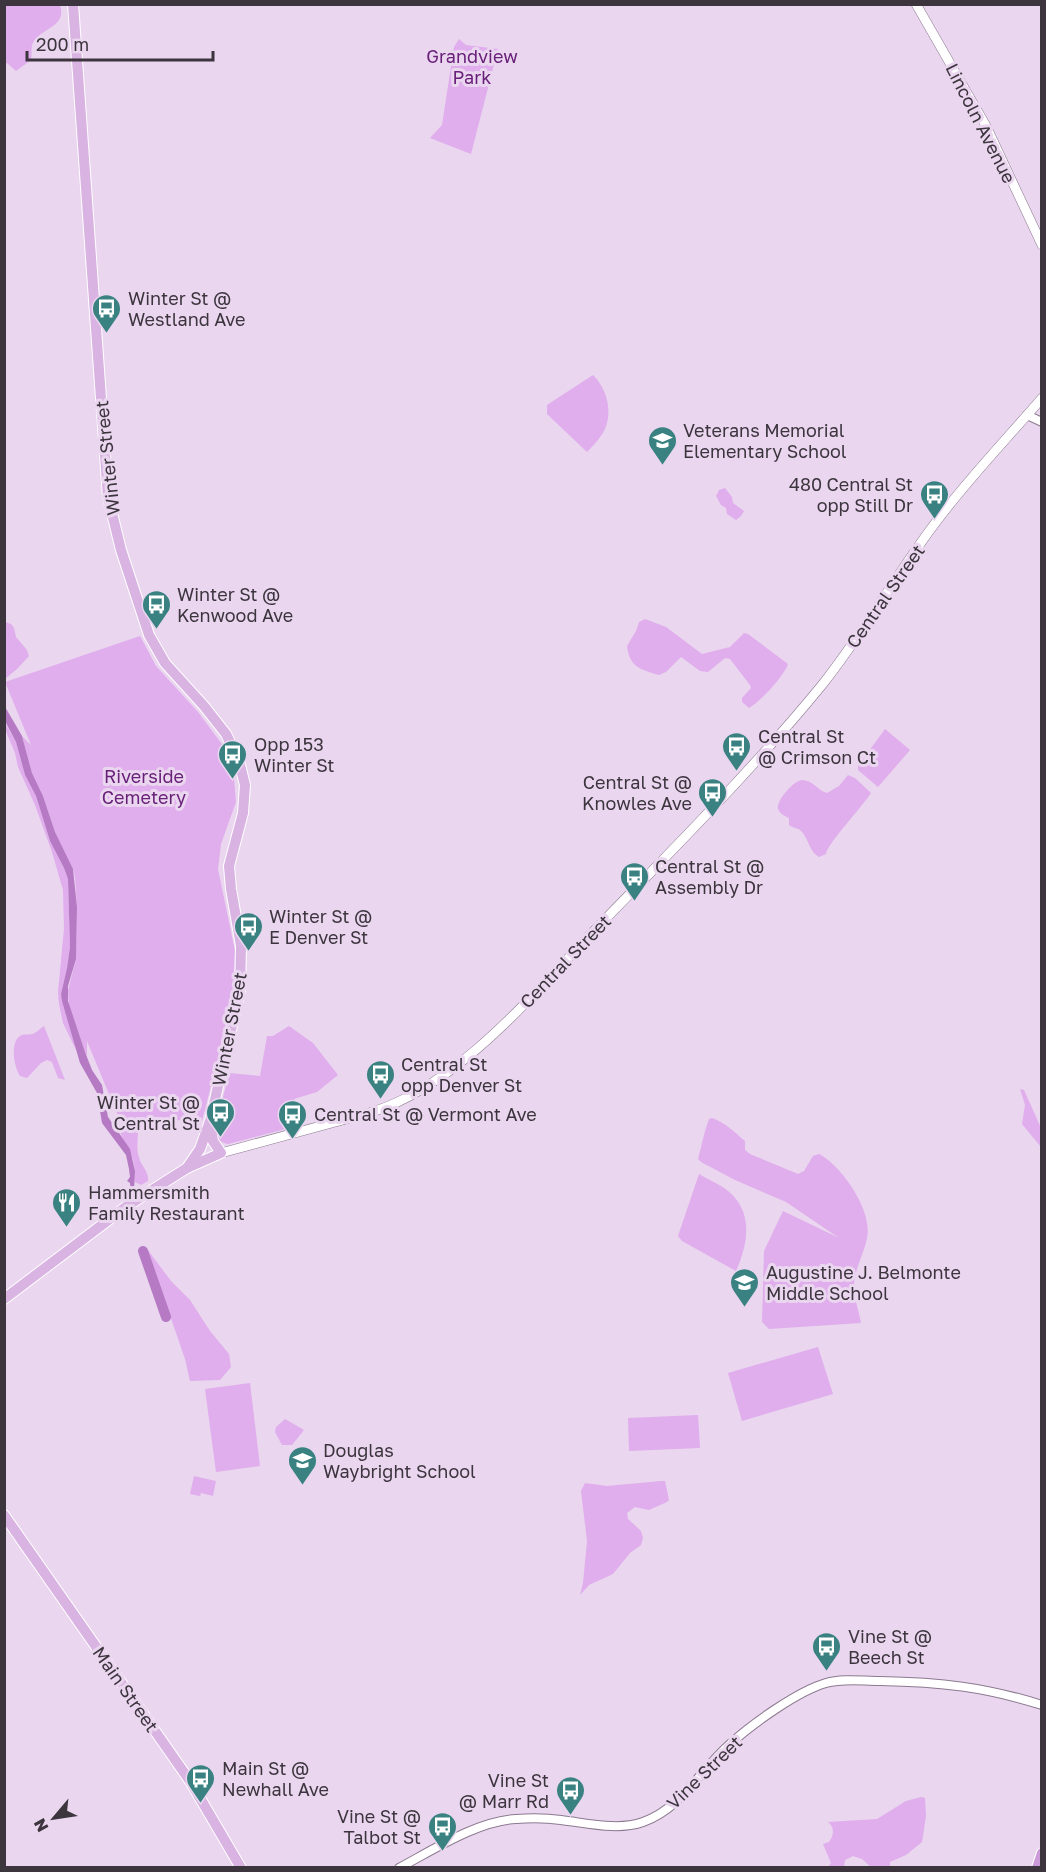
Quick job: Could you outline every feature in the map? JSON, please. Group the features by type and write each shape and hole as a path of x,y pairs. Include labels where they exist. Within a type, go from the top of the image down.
{"highway":[{"path":"1037,1868 1041,1853"}],"main road":[{"name":"Winter Street","path":"73,4 108,497 115,530 149,635 165,663 226,734 239,761 245,785 243,813 229,866 241,946 241,981 234,1021 210,1121 196,1156 187,1168"},
{"name":"Lincoln Avenue","path":"916,4 986,126 1041,245"},
{"name":"Central Street","path":"4,1299 120,1211 187,1168 221,1153 365,1114 396,1103 435,1081 507,1021 669,854 789,724 839,662 957,495 1041,398"},
{"path":"210,1121 213,1141 221,1153"},
{"name":"Main Street","path":"4,1515 185,1773 241,1868"}],"street":[{"path":"1027,415 1041,422"},
{"name":"Vine Street","path":"399,1868 474,1830 500,1821 544,1818 615,1826 644,1822 678,1801 721,1752 740,1736 804,1693 829,1682 850,1680 950,1684 978,1688 1041,1705"}],"green space":[{"path":"5,4 60,5 60,19 35,39 32,45 31,60 16,71 7,63 5,64"},
{"name":"Grandview Park","path":"459,39 466,45 498,49 471,154 430,138 442,125 454,47"},
{"path":"593,375 605,393 608,414 603,432 587,452 547,414 547,405"},
{"path":"725,488 732,497 733,503 744,511 736,520 727,514 726,508 721,505 716,496 719,490"},
{"path":"645,619 666,627 702,654 730,647 744,633 748,634 788,664 772,688 749,708 742,702 742,698 751,688 750,685 730,659 725,658 708,672 700,671 681,657 666,672 659,675 646,671 633,663 627,646 639,622"},
{"path":"5,622 14,628 16,637 29,656 5,679"},
{"name":"Riverside Cemetery","path":"140,636 156,666 198,712 224,747 234,778 236,802 221,844 218,869 235,951 234,981 228,1020 202,1121 119,1118 87,1041 87,1056 85,1052 69,1006 68,991 76,959 75,877 32,773 22,736 31,745 5,682"},
{"path":"4,721 16,742 25,775 36,796 50,841 68,879 70,947 61,994 77,1052 63,1023 59,1004 64,929 63,890 52,852 18,767"},
{"path":"885,729 910,750 878,787 858,770 858,766"},
{"path":"848,775 855,778 871,793 832,842 826,854 819,857 813,852 802,832 789,825 789,818 780,812 778,805 786,792 798,781 809,782 827,793 839,786"},
{"path":"44,1026 65,1080 58,1078 52,1062 47,1060 27,1078 20,1076 18,1072 14,1054 15,1042 22,1035 34,1033"},
{"path":"289,1026 313,1043 338,1075 317,1092 294,1099 297,1126 228,1144 220,1141 215,1130 229,1073 260,1076 267,1036 273,1036"},
{"path":"1020,1089 1024,1090 1041,1128 1041,1147 1022,1124 1025,1105"},
{"path":"712,1118 726,1125 745,1141 745,1150 750,1154 798,1174 804,1171 813,1156 819,1154 837,1168 854,1190 861,1203 868,1227 854,1286 861,1323 769,1329 762,1322 764,1251 783,1211 839,1238 786,1202 735,1180 701,1162 698,1159 707,1124"},
{"path":"133,1127 138,1131 138,1154 148,1177 148,1181 141,1185 135,1182 133,1160 120,1132"},
{"path":"699,1174 728,1191 742,1209 746,1240 736,1271 682,1241 678,1236"},
{"path":"147,1249 171,1281 190,1300 210,1331 229,1354 231,1367 220,1380 190,1381 185,1359"},
{"path":"818,1347 833,1394 742,1421 728,1373"},
{"path":"250,1383 260,1466 216,1472 205,1389"},
{"path":"698,1415 700,1448 629,1451 628,1418"},
{"path":"285,1419 304,1430 292,1445 282,1445 275,1432 276,1427"},
{"path":"194,1476 216,1481 213,1496 201,1493 200,1496 190,1494"},
{"path":"665,1481 669,1500 667,1502 649,1510 635,1507 627,1513 628,1519 641,1531 643,1538 641,1545 630,1553 613,1574 589,1585 580,1595 587,1541 581,1491 585,1483 607,1486"},
{"path":"925,1798 926,1816 922,1842 906,1855 890,1862 890,1867 871,1867 862,1859 853,1856 845,1860 844,1867 828,1867 831,1863 823,1844 829,1842 833,1829 828,1822 877,1819 906,1801"}],"shaded area":[{"path":"4,705 22,736 32,773 43,796 55,832 73,869 77,907 76,959 68,986 68,1001 92,1070 102,1085 108,1117 130,1149 135,1171 134,1192 131,1193 130,1183 127,1181 130,1177 126,1155 102,1123 97,1093 80,1063 62,1001 61,994 70,947 68,879 50,841 36,796 25,775 16,742 5,721"}],"waterway":[{"path":"143,1251 166,1317"}],"place":[{"name":"Winter St @ Westland Ave","path":"107,334"},
{"name":"Veterans Memorial Elementary School","path":"662,466"},
{"name":"480 Central St opp Still Dr","path":"934,520"},
{"name":"Winter St @ Kenwood Ave","path":"156,630"},
{"name":"Central St @ Crimson Ct","path":"737,772"},
{"name":"Opp 153 Winter St","path":"233,780"},
{"name":"Central St @ Knowles Ave","path":"713,818"},
{"name":"Central St @ Assembly Dr","path":"634,902"},
{"name":"Winter St @ E Denver St","path":"248,952"},
{"name":"Central St opp Denver St","path":"380,1100"},
{"name":"Winter St @ Central St","path":"221,1138"},
{"name":"Central St @ Vermont Ave","path":"293,1140"},
{"name":"Hammersmith Family Restaurant","path":"67,1228"},
{"name":"Augustine J. Belmonte Middle School","path":"745,1308"},
{"name":"Douglas Waybright School","path":"302,1486"},
{"name":"Vine St @ Beech St","path":"827,1672"},
{"name":"Main St @ Newhall Ave","path":"201,1804"},
{"name":"Vine St @ Marr Rd","path":"570,1816"},
{"name":"Vine St @ Talbot St","path":"442,1852"}]}
